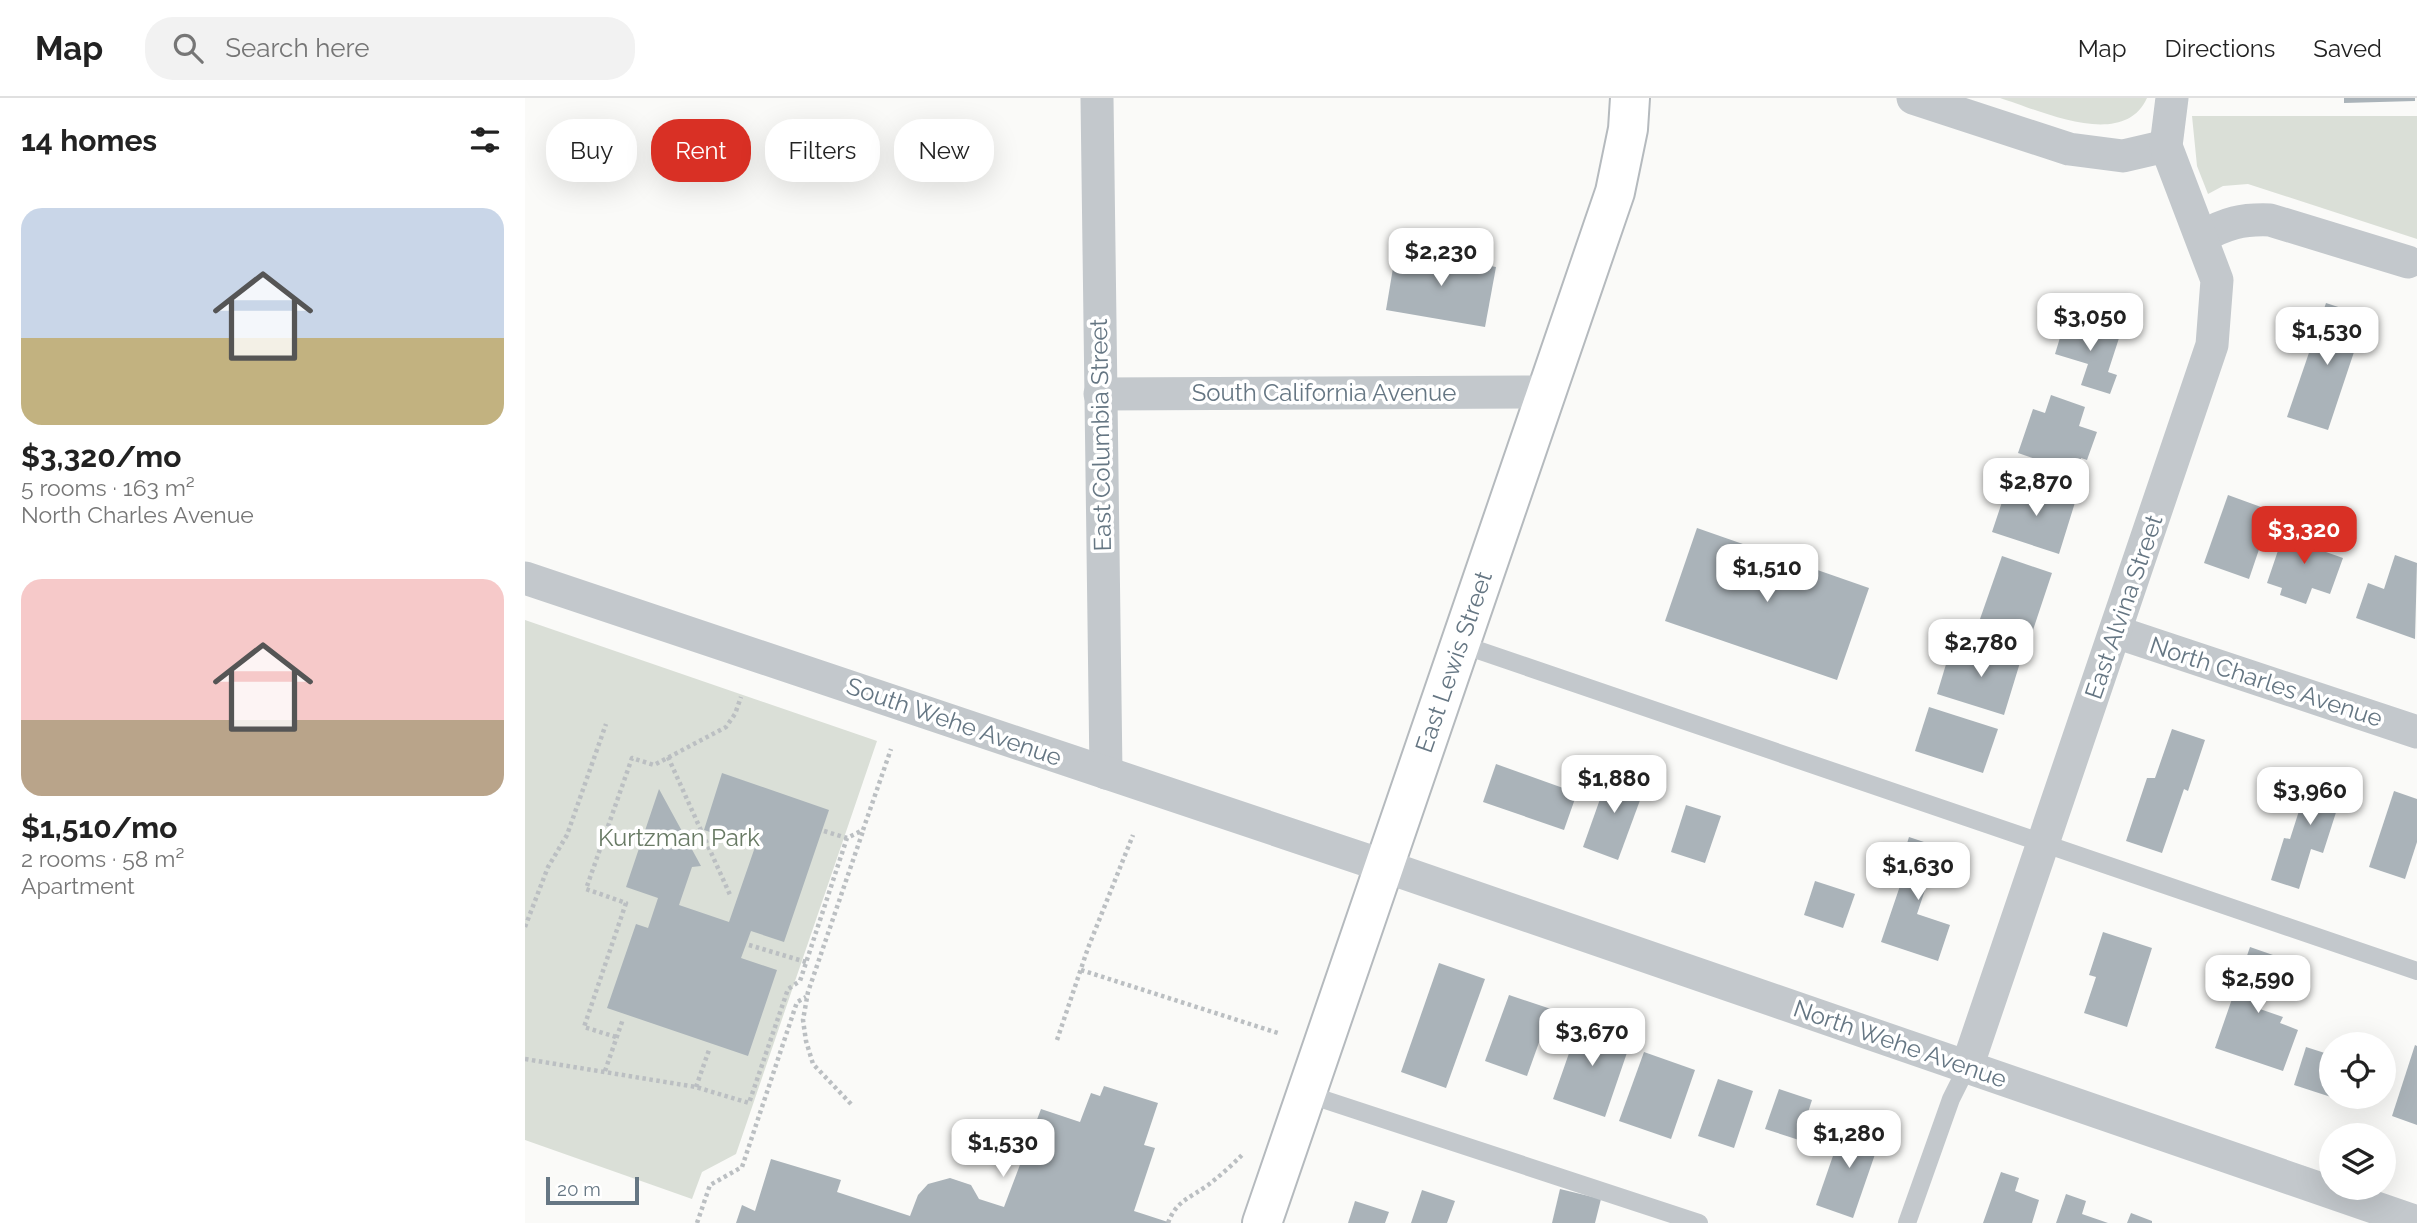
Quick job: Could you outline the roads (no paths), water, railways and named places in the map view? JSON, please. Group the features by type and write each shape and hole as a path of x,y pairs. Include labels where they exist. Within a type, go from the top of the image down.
{"main road":[{"name":"East Lewis Street","path":"1262,1223 1615,192 1628,129 1630,98"}],"street":[{"name":"East Columbia Street","path":"1097,98 1106,773"},
{"path":"1913,98 2069,149 2123,156 2166,146 2172,98"},
{"name":"East Alvina Street","path":"1967,1067 2212,345 2217,280 2166,146"},
{"path":"2202,237 2225,223 2247,219 2270,220 2413,260"},
{"name":"South California Avenue","path":"1100,394 1547,391"},
{"name":"South Wehe Avenue","path":"525,578 1384,866"},
{"name":"North Charles Avenue","path":"2116,632 2417,732"},
{"name":"North Wehe Avenue","path":"1384,866 2417,1222"}],"lane":[{"path":"1460,644 2417,971"},
{"path":"1907,1223 1951,1099 1967,1067"},
{"path":"1307,1094 1699,1223"}],"park label":[{"name":"Kurtzman Park","path":"679,838"}]}
